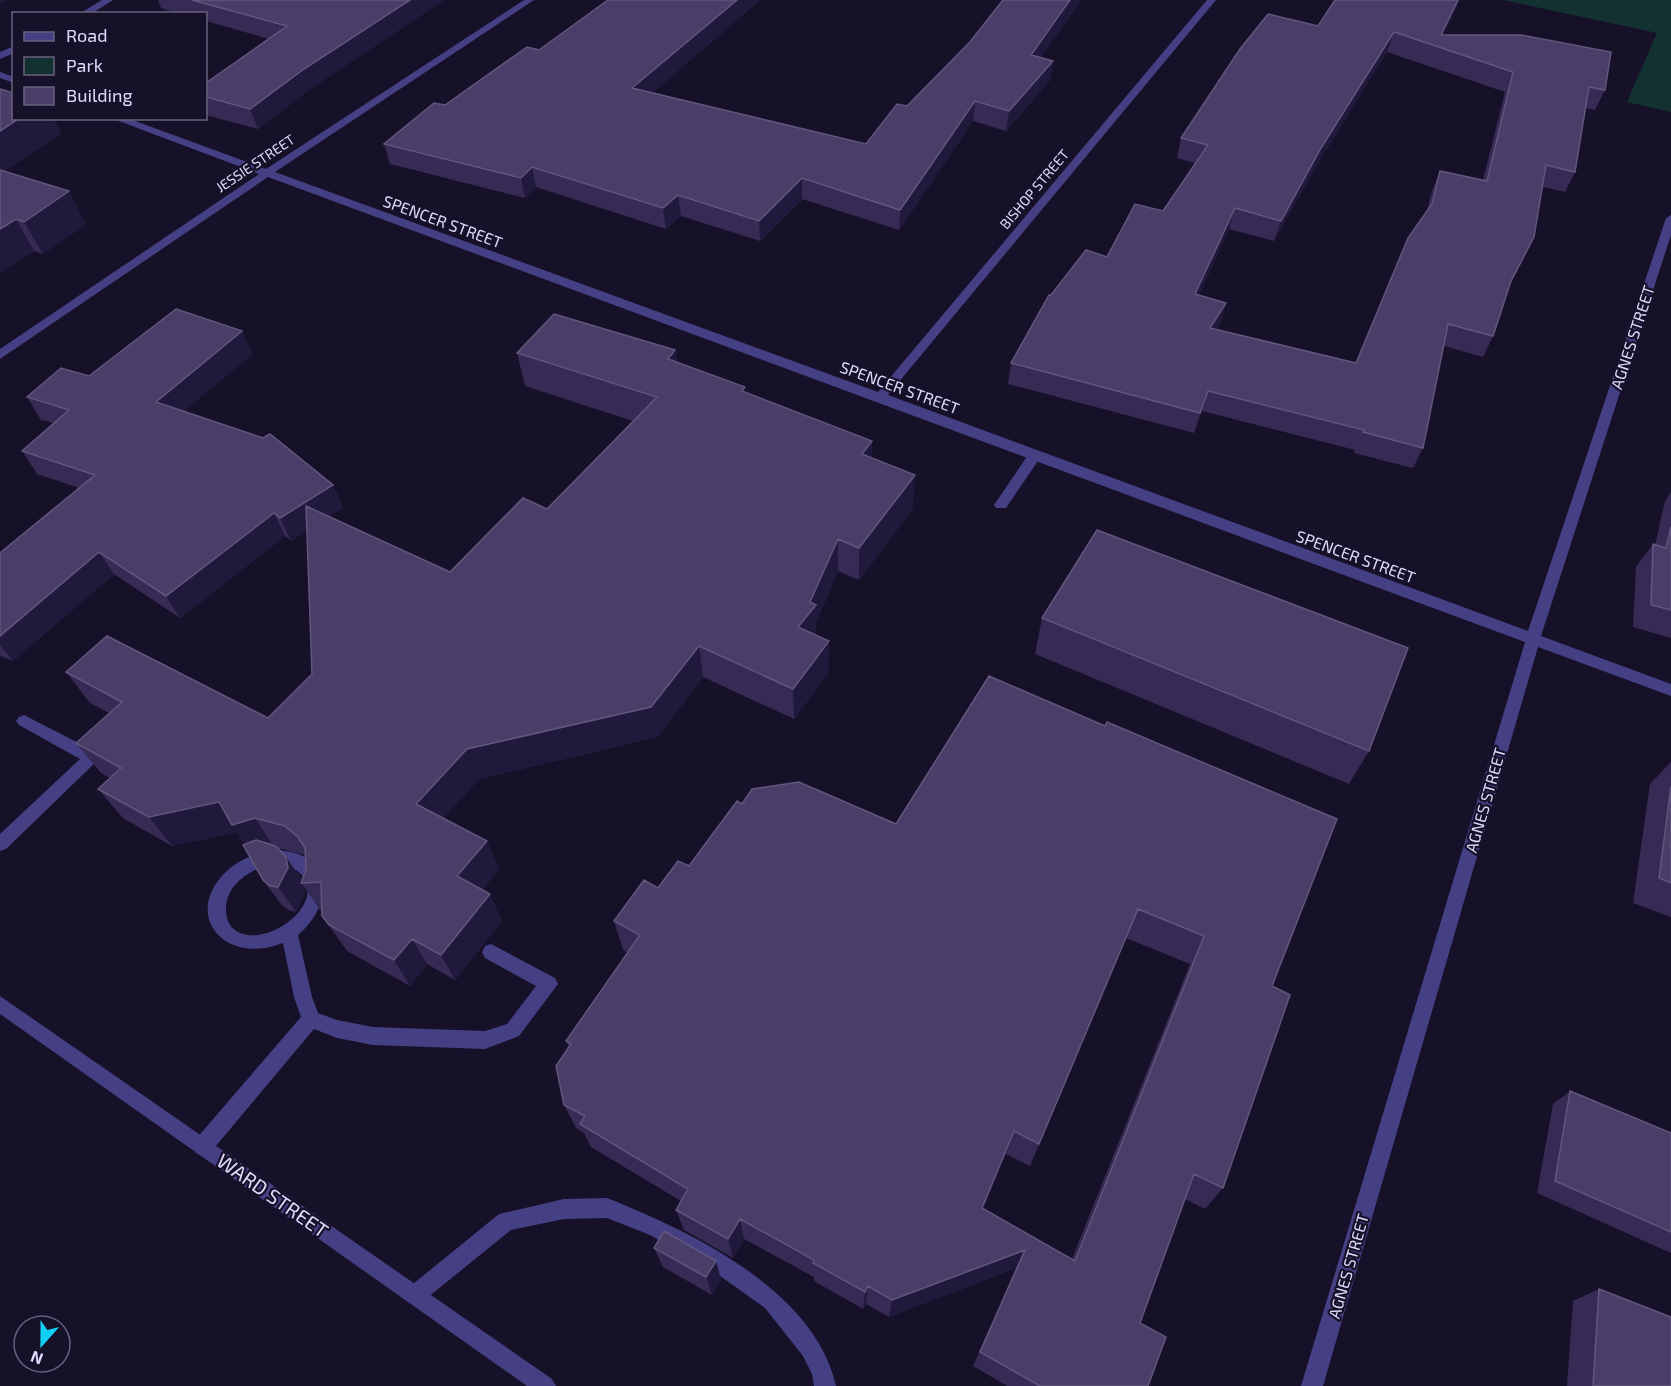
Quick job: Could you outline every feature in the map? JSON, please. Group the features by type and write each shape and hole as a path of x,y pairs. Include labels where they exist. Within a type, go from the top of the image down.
{"street":[{"path":"87,12 109,0"},
{"name":"JESSIE STREET","path":"0,355 265,174 530,0"},
{"name":"BISHOP STREET","path":"880,397 1212,0"},
{"name":"SPENCER STREET","path":"121,120 880,397 1671,690"},
{"name":"AGNES STREET","path":"1312,1386 1533,639 1671,218"},
{"path":"1001,505 1035,455"},
{"path":"0,844 93,758 24,721"},
{"path":"274,856 290,858 303,863 313,873 316,886 314,901 308,916 289,932 263,943 247,943 233,939 223,930 217,919 216,906 221,892 230,879 250,864 274,856"},
{"path":"289,932 303,998 311,1019 337,1029 373,1036 485,1040 513,1030 549,984 491,952"},
{"name":"WARD STREET","path":"0,1004 545,1386"},
{"path":"203,1146 311,1019"},
{"path":"415,1295 506,1221 564,1209 607,1208 657,1228 728,1269 772,1301 810,1349 822,1371 825,1386"}],"green space":[{"path":"1503,0 1671,0 1671,112 1627,102 1657,33"}],"building":[{"path":"192,0 410,0 304,69 250,109 207,97 207,82 287,26"},
{"path":"608,0 737,0 632,88 866,144 897,104 907,106 970,42 1003,0 1070,0 1031,55 1053,61 1009,111 975,101 900,210 802,178 759,221 678,195 663,208 532,167 521,178 384,144 434,103 445,105 527,47 539,50"},
{"path":"1335,0 1458,0 1441,35 1521,35 1611,52 1605,90 1589,87 1575,172 1546,165 1534,237 1511,281 1493,336 1448,324 1423,448 1363,432 1364,430 1208,391 1200,413 1011,363 1049,295 1086,250 1107,257 1135,204 1163,211 1208,145 1181,138 1240,49 1268,14 1318,26","holes":["1394,32 1513,72 1487,181 1440,171 1432,204 1408,238 1356,363 1210,328 1226,303 1195,294 1235,208 1281,221 1321,148"]},
{"path":"0,89 12,92 12,120 17,120 0,131"},
{"path":"0,170 69,191 24,222 16,219 0,229"},
{"path":"176,309 242,331 156,402 263,438 270,434 333,485 280,518 274,513 166,596 99,552 0,636 0,553 95,475 22,451 69,410 27,397 61,368 89,376"},
{"path":"554,314 675,350 668,359 745,387 742,391 872,441 862,454 915,475 859,548 838,539 810,602 816,605 798,627 829,641 793,689 699,646 651,707 467,749 416,804 487,841 457,876 490,894 441,955 412,939 394,960 329,925 322,916 321,882 301,883 306,870 305,848 298,837 285,826 255,818 232,825 219,802 149,817 98,789 121,768 76,743 122,702 66,672 107,636 268,718 312,674 306,506 450,572 523,498 547,509 657,397 517,353"},
{"path":"1671,527 1671,610 1651,605 1653,544 1666,548"},
{"path":"1097,530 1408,648 1369,751 1042,618"},
{"path":"989,676 1105,726 1107,722 1337,819 1272,986 1290,995 1223,1188 1194,1174 1140,1323 1166,1337 1148,1386 1040,1386 980,1352 1025,1250 892,1300 868,1286 865,1292 813,1263 814,1260 740,1219 728,1239 676,1210 688,1189 580,1124 585,1116 564,1105 556,1066 571,1044 566,1041 640,935 614,921 644,880 658,888 678,861 689,866 737,801 742,804 752,789 799,782 896,824","holes":["1138,909 1204,936 1075,1261 982,1208 1014,1131 1039,1144"]},
{"path":"1671,786 1671,883 1659,878"},
{"path":"256,840 277,847 286,857 288,868 278,887 270,886 263,880 243,845"},
{"path":"1570,1091 1671,1133 1671,1232 1555,1181"},
{"path":"664,1231 716,1261 706,1277 654,1248"},
{"path":"1599,1289 1671,1317 1671,1386 1593,1386"}]}
